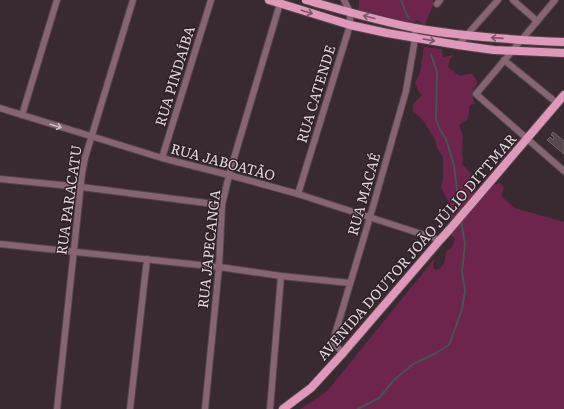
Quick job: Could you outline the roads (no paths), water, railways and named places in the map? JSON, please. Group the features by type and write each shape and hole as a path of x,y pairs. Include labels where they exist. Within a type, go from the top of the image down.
{"main road":[{"path":"269,0 280,2 350,25 387,33 494,50 564,53"},
{"path":"306,0 415,28 467,36 564,42"},
{"name":"AVENIDA DOUTOR JOÃO JÚLIO DITTMAR","path":"283,409 311,388 343,353 564,95"}],"street":[{"path":"22,115 57,0"},
{"name":"RUA PARACATU","path":"57,409 85,158 133,0"},
{"name":"RUA PINDAÍBA","path":"162,158 210,0"},
{"name":"RUA CATENDE","path":"298,194 350,25 350,12 344,0"},
{"path":"458,45 498,0"},
{"path":"513,0 537,21"},
{"path":"555,0 476,94 564,171"},
{"name":"RUA JAPECANGA","path":"205,409 219,267 222,205 280,2"},
{"name":"RUA MACAÉ","path":"343,353 333,341 406,91 414,45 415,28"},
{"path":"504,60 557,103"},
{"name":"RUA JABOATÃO","path":"0,108 162,158 230,174 298,194 440,240"},
{"path":"0,179 81,187 222,205"},
{"path":"0,244 219,267 281,276 350,283"},
{"path":"130,409 147,259"},
{"path":"270,409 281,276"}],"waterway":[{"path":"401,0 409,18"},
{"path":"431,54 437,72 436,120 446,139 454,165 460,214"},
{"path":"358,409 379,398 394,380 413,364 449,345 462,309 465,291 462,272 465,244 461,220"}]}
